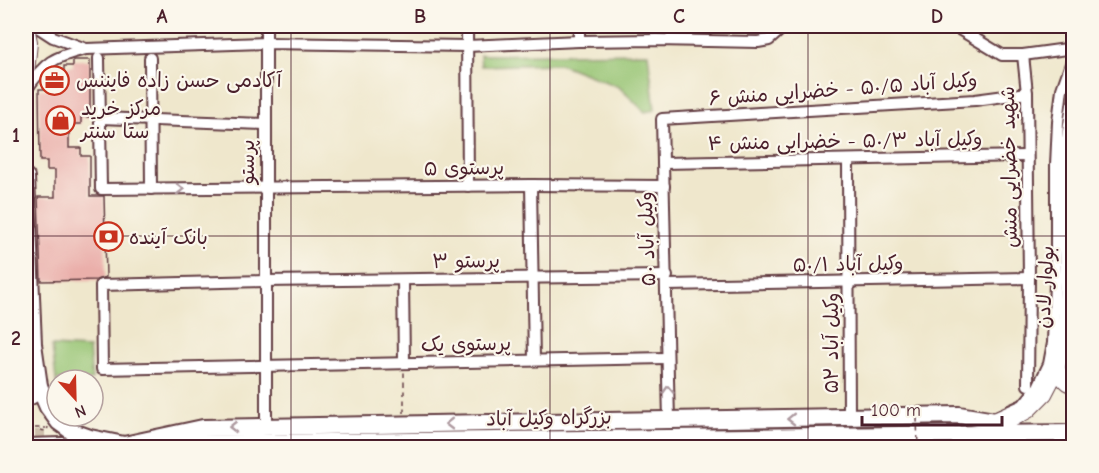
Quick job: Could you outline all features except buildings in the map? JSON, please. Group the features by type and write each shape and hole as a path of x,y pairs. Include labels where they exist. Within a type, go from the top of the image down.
{"highway":[{"path":"26,177 33,344 39,386 48,407 59,422 73,432 90,438 124,445 203,428 959,415 984,427 1007,423"},
{"path":"26,398 32,395 39,386"},
{"path":"696,420 726,436"},
{"name":"بزرگراه وکیل آباد","path":"26,447 726,436 984,427 1074,433"}],"main road":[{"path":"26,83 30,42 27,26"},
{"name":"بولوار لادن","path":"1007,423 1028,411 1045,394 1058,369 1065,322 1068,249 1067,167 1071,115 1074,105"},
{"path":"1058,369 1063,381 1074,386"}],"street":[{"path":"36,26 52,37 86,49"},
{"name":"پرستو","path":"266,26 266,427"},
{"path":"467,26 468,186"},
{"path":"579,26 579,41"},
{"path":"26,90 39,70 52,60 86,49 266,43 467,46 579,41 758,42 769,40 778,32 778,26"},
{"path":"954,26 1002,55 1023,55 1074,48"},
{"name":"شهید خضرایی منش","path":"1023,55 1027,93 1028,385"},
{"path":"919,420 984,427 1023,405 1038,387 1049,364 1053,343 1058,122 1062,89 1074,55"},
{"path":"99,58 100,118 265,124"},
{"path":"150,58 151,189"},
{"name":"وکیل آباد ۵۰/۵ - خضرایی منش ۶","path":"662,119 975,100 1027,93"},
{"name":"پرستوی ۵","path":"100,118 101,189 664,186"},
{"name":"۵۰ وکیل آباد","path":"662,119 669,421"},
{"name":"وکیل آباد ۵۰/۳ - خضرایی منش ۴","path":"663,163 1027,156"},
{"name":"۵۲ وکیل آباد","path":"848,160 849,418"},
{"path":"531,185 534,360"},
{"name":"پرستو ۳","path":"102,368 101,285 533,278 667,281"},
{"name":"وکیل آباد ۵۰/۱","path":"667,281 849,283 1029,278"},
{"path":"403,280 404,363"},
{"name":"پرستوی یک","path":"105,369 666,358"}],"path":[{"path":"404,363 404,425"},
{"path":"918,447 919,420"},
{"path":"26,428 47,429 40,430"}],"green space":[{"path":"648,53 655,110 645,112 619,87 560,64 481,66 480,55"},
{"path":"52,346 89,348 91,368 55,368"},
{"path":"1073,443 1073,448 737,447"}],"tunnel":[{"path":"40,430 40,448"}],"place":[{"name":"آکادمی حسن زاده فایننس","path":"55,80"},
{"name":"مرکز خرید ستا سنتر","path":"60,120"},
{"name":"بانک آینده","path":"108,237"}]}
